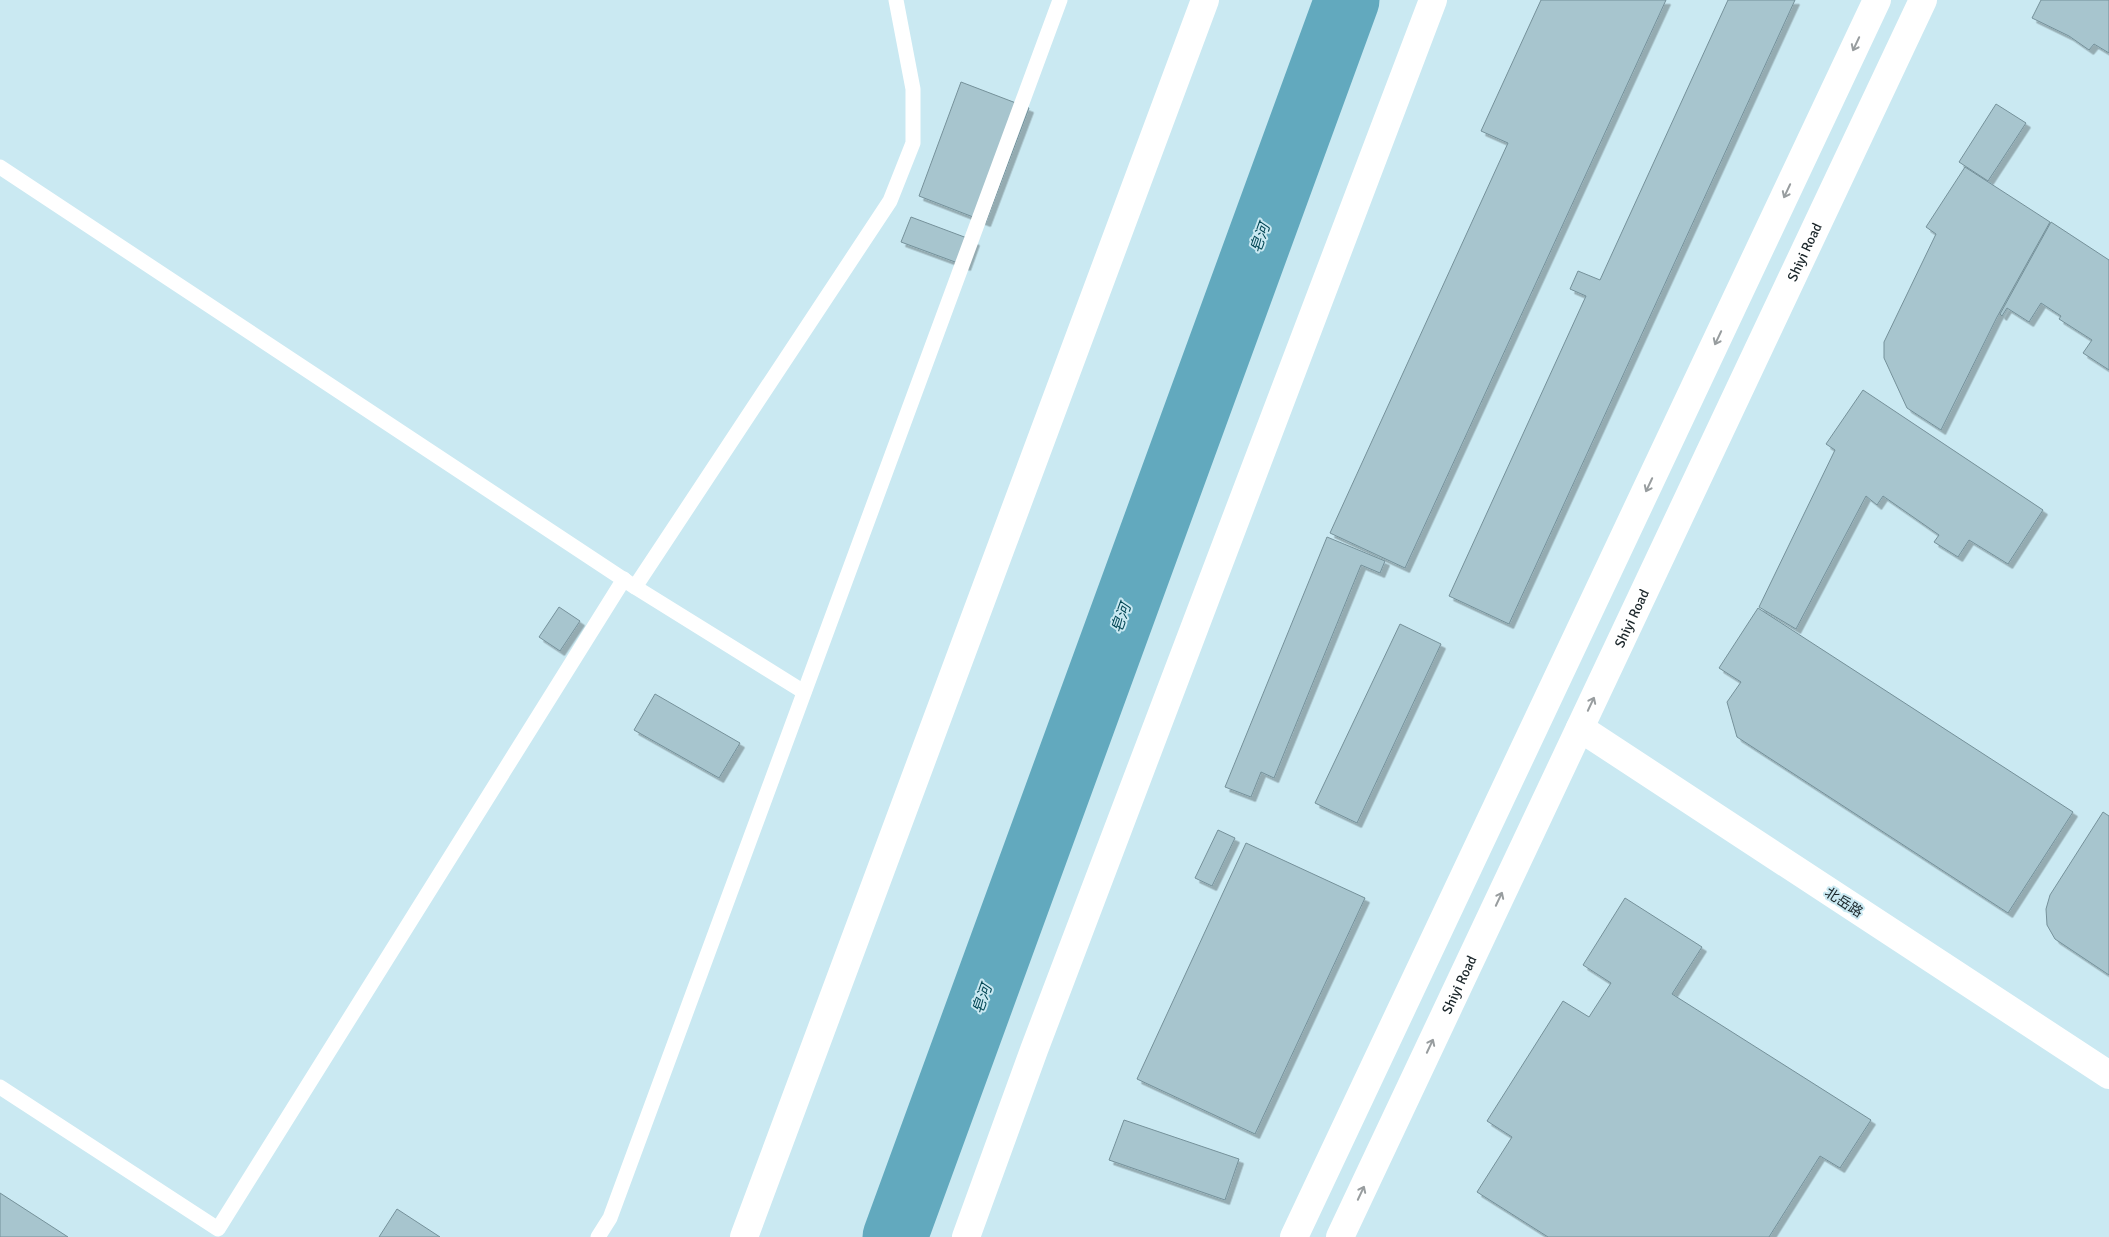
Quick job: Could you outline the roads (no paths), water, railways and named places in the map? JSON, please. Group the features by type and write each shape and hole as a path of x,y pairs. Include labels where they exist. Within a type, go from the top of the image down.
{"street":[{"path":"744,1237 1205,0"},
{"path":"966,1237 1034,1050 1433,0"},
{"path":"1294,1237 1877,0"},
{"name":"Shiyi Road","path":"1340,1237 1923,0"},
{"name":"北岳路","path":"1580,728 2109,1076"}],"lane":[{"path":"0,1087 218,1228 629,583 890,201 913,143 913,89 896,0"},
{"path":"598,1237 610,1218 1060,0"},
{"path":"0,167 629,583 804,692"}],"waterway":[{"name":"皂河","path":"895,1237 1347,0"}]}
